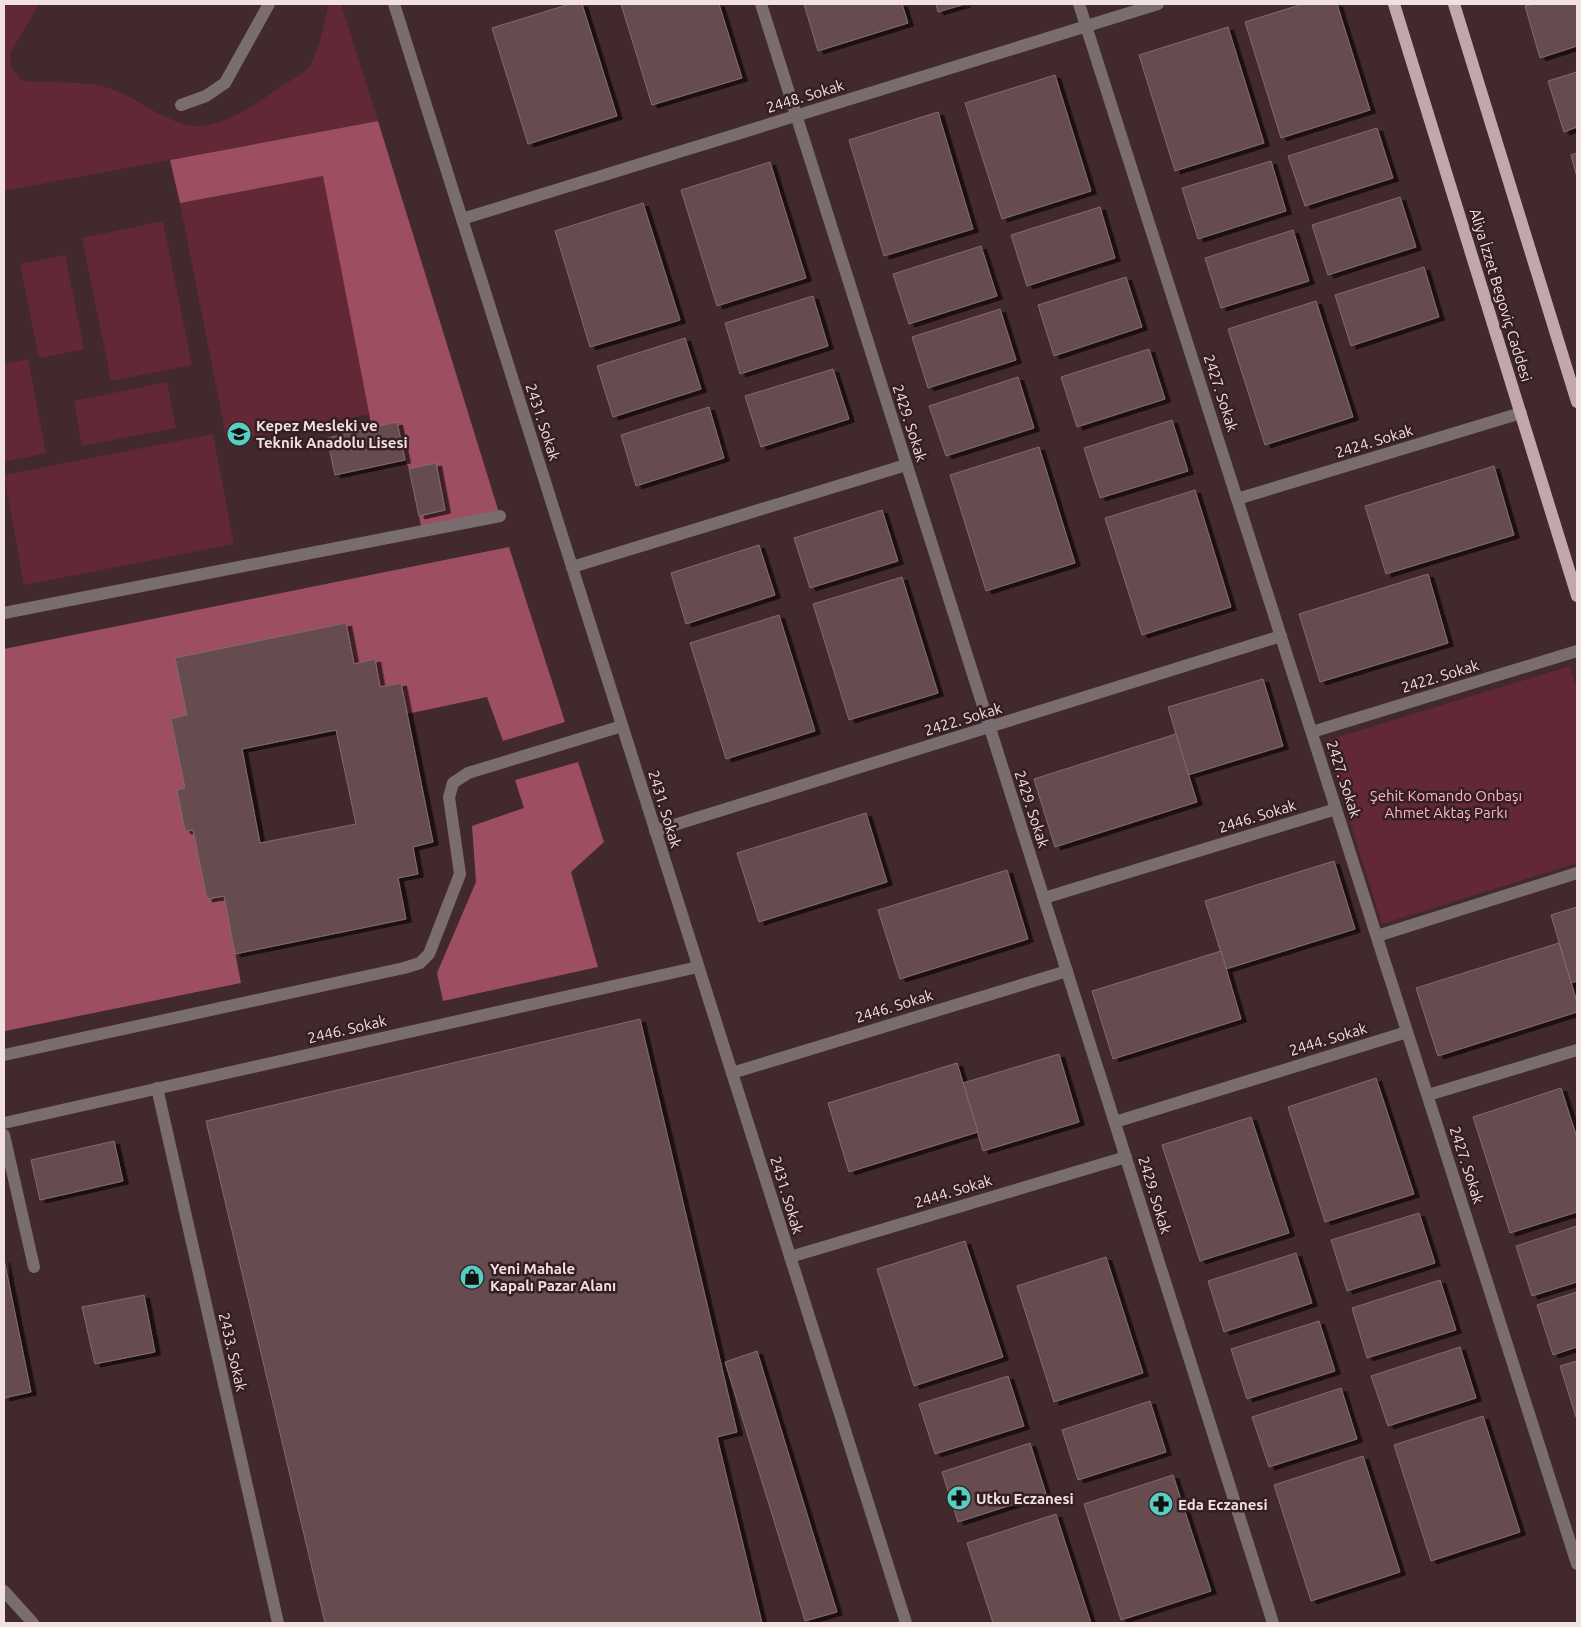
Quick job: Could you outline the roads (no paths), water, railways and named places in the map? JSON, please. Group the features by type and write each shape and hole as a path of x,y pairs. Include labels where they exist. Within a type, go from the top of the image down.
{"main road":[{"name":"Aliya İzzet Begoviç Caddesi","path":"1394,4 1577,596"},
{"path":"1454,4 1577,402"}],"street":[{"path":"181,104 206,96 225,83 269,4"},
{"name":"2431. Sokak","path":"394,4 906,1623"},
{"name":"2429. Sokak","path":"761,4 1273,1623"},
{"name":"2427. Sokak","path":"1079,4 1577,1564"},
{"name":"2448. Sokak","path":"462,219 1158,4"},
{"name":"2424. Sokak","path":"1238,499 1520,413"},
{"path":"572,567 906,465"},
{"path":"4,613 500,516"},
{"name":"2422. Sokak","path":"655,831 1281,636"},
{"name":"2422. Sokak","path":"1312,732 1577,651"},
{"path":"4,1054 420,963 429,954 460,874 449,797 453,782 468,773 622,726"},
{"name":"2446. Sokak","path":"1044,898 1336,808"},
{"path":"1377,936 1577,873"},
{"name":"2446. Sokak","path":"4,1122 698,967"},
{"name":"2446. Sokak","path":"732,1072 1067,970"},
{"name":"2444. Sokak","path":"1115,1122 1407,1032"},
{"path":"1428,1095 1577,1050"},
{"name":"2433. Sokak","path":"157,1088 278,1623"},
{"path":"4,1134 34,1267"},
{"name":"2444. Sokak","path":"790,1257 1126,1157"},
{"path":"4,1591 33,1623"}],"place":[{"name":"Kepez Mesleki ve Teknik Anadolu Lisesi","path":"239,434"},
{"name":"Yeni Mahale Kapalı Pazar Alanı","path":"472,1277"},
{"name":"Utku Eczanesi","path":"959,1498"},
{"name":"Eda Eczanesi","path":"1161,1504"}],"park label":[{"name":"Şehit Komando Onbaşı Ahmet Aktaş Parkı","path":"1446,804"}]}
